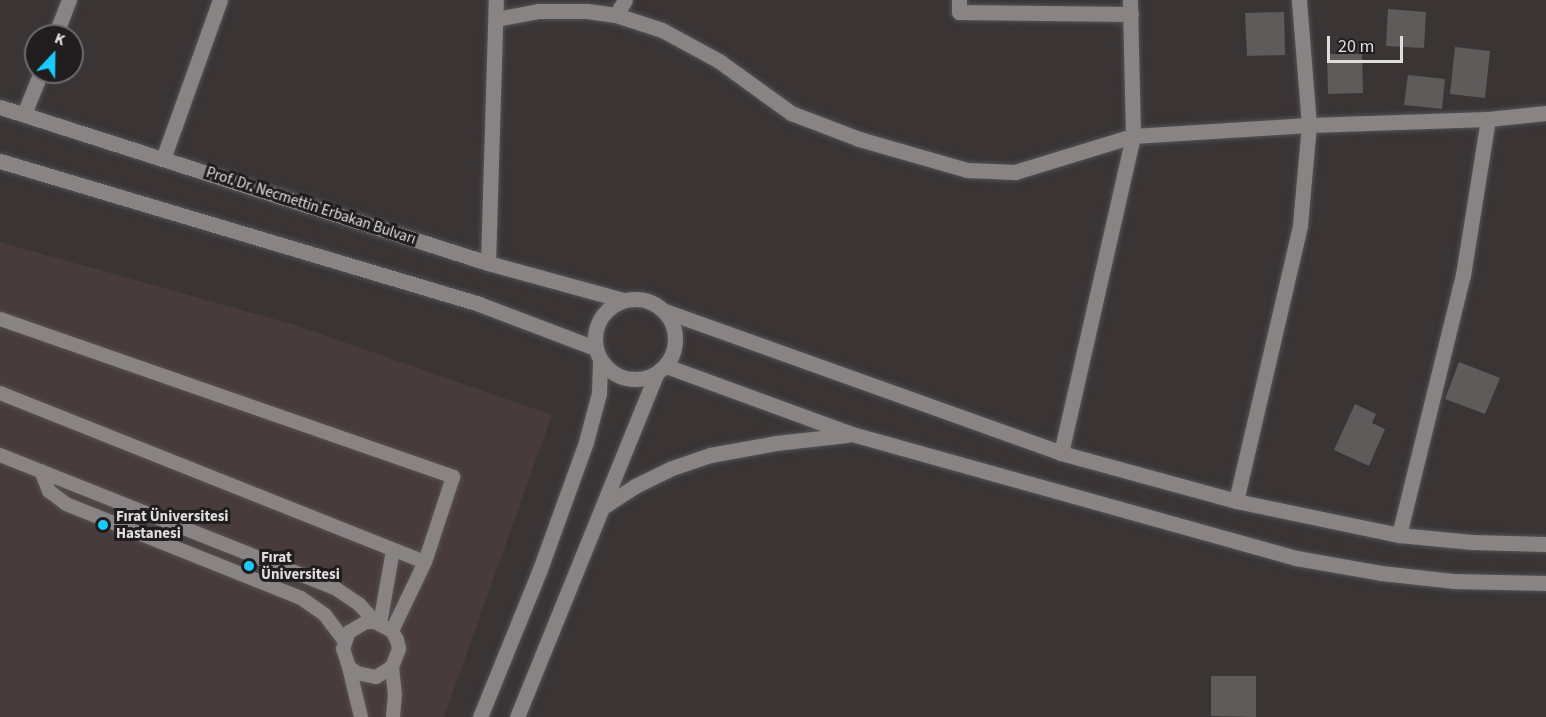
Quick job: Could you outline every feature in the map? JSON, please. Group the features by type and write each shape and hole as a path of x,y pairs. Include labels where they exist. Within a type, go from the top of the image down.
{"main road":[{"path":"60,24 69,0"},
{"path":"164,159 220,0"},
{"path":"488,263 496,0"},
{"path":"616,15 625,0"},
{"path":"959,0 959,12 1130,7 1133,136 1061,453"},
{"path":"1236,501 1299,225 1309,125 1299,0"},
{"path":"496,19 539,11 587,11 616,15 662,30 719,61 791,113 859,139 967,170 1015,172 1133,136 1309,125 1488,119 1546,113"},
{"path":"24,114 36,84"},
{"name":"Prof. Dr. Necmettin Erbakan Bulvarı","path":"0,107 488,263 623,300"},
{"path":"1399,535 1463,275 1488,119"},
{"path":"0,161 479,304 598,354 619,377 632,380 644,379 661,370 852,434 1296,558 1381,573 1443,580 1546,583"},
{"path":"480,717 539,572 586,442 599,393 595,336 603,314 623,300 638,299 653,302 665,311 1061,453 1236,501 1399,535 1472,542 1546,544"},
{"path":"517,717 661,370 673,356 676,333 665,311"},
{"path":"603,507 635,486 672,468 710,455 776,443 852,434"}],"lane":[{"path":"0,319 453,477 425,562 392,631"},
{"path":"0,393 425,562"},
{"path":"0,455 335,588 359,604 377,623 392,631 399,649 392,667 395,694 393,717"},
{"path":"41,471 49,491 66,504 301,598 325,615 344,640 345,659 357,673 376,677 392,667"},
{"path":"377,623 393,550"},
{"path":"344,640 357,625 377,623"},
{"path":"350,667 361,717"}],"shaded area":[{"name":"Fırat Üniversitesi","path":"0,242 292,324 552,415 444,717 0,717"}],"building":[{"path":"1388,9 1426,12 1424,48 1386,46"},
{"path":"1284,12 1285,55 1247,56 1245,13"},
{"path":"1455,47 1490,51 1485,98 1450,94"},
{"path":"1327,54 1362,54 1363,93 1328,94"},
{"path":"1408,75 1445,79 1442,109 1404,105"},
{"path":"1459,362 1500,378 1485,414 1445,399"},
{"path":"1355,404 1376,414 1372,423 1385,429 1369,466 1334,450"},
{"path":"1211,676 1256,676 1256,717 1211,716"}],"place":[{"name":"Fırat Üniversitesi Hastanesi","path":"103,525"},
{"name":"Fırat Üniversitesi","path":"249,566"}]}
